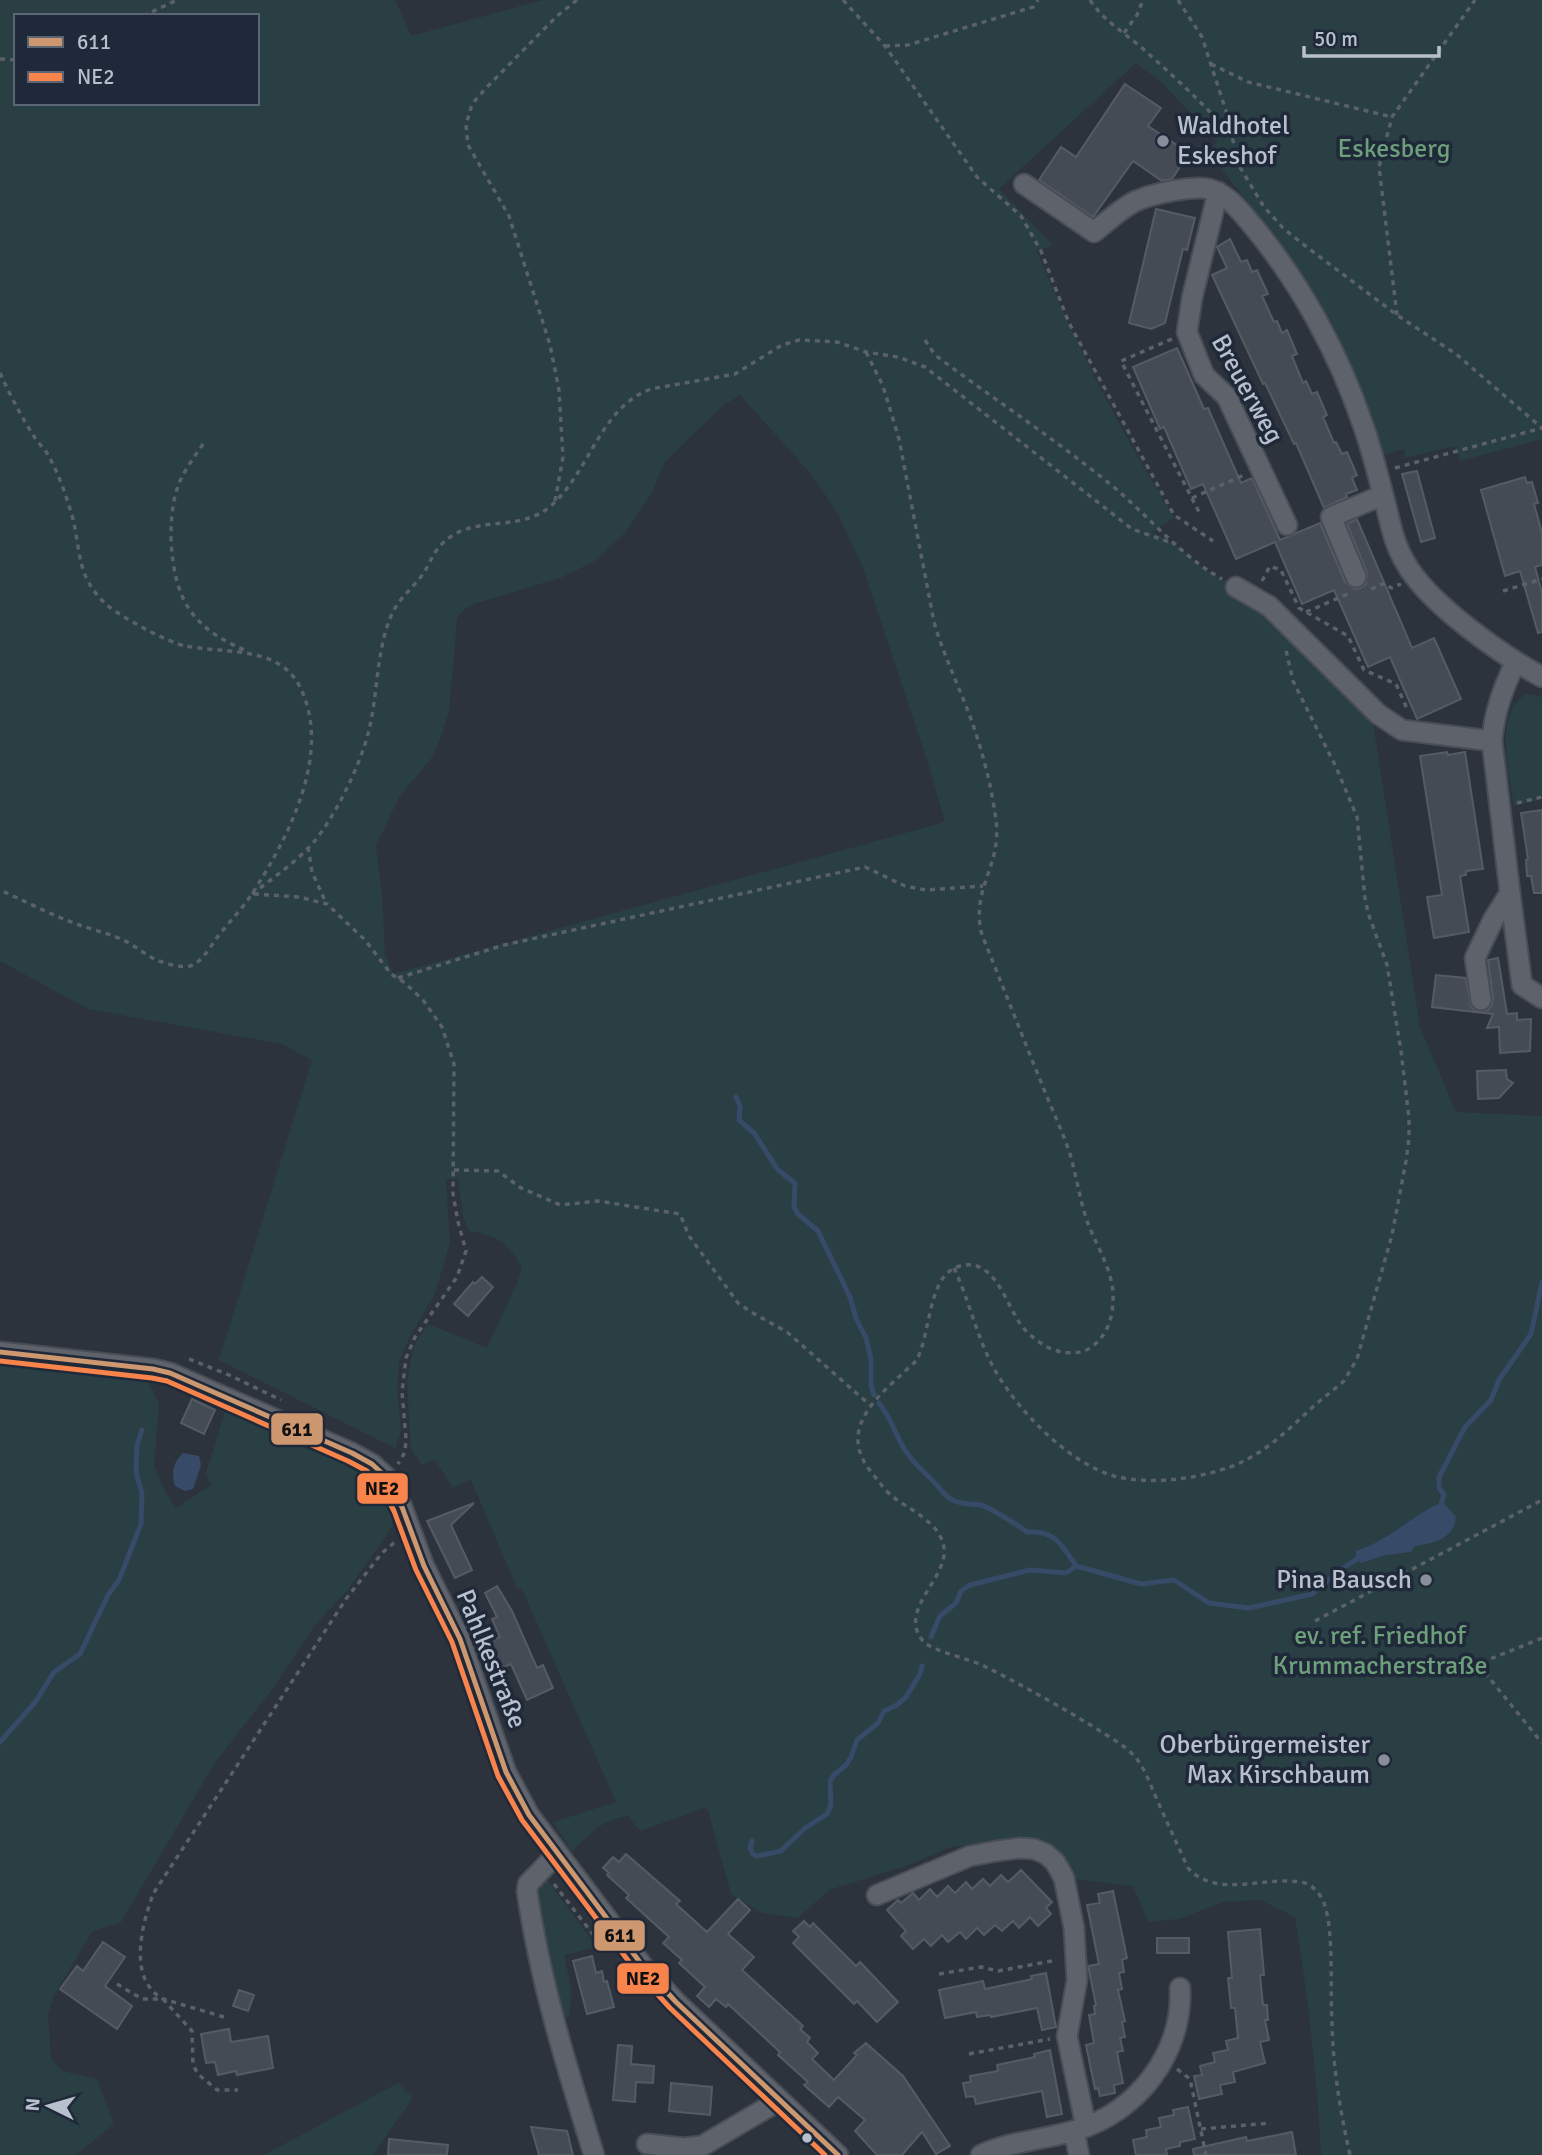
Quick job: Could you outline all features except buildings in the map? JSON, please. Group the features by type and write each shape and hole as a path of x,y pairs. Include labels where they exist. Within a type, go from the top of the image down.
{"street":[{"path":"1024,184 1094,232 1139,200 1191,189 1206,188 1218,192 1235,205 1272,249 1305,299 1339,365 1363,424 1398,549 1406,565 1416,578 1470,629 1516,663 1542,677"},
{"name":"Breuerweg","path":"1218,192 1192,298 1187,332 1204,375 1227,397 1287,525"},
{"path":"1356,577 1331,517 1383,495"},
{"path":"1244,592 1269,606 1378,714 1402,730 1492,741"},
{"path":"1516,663 1500,695 1492,741 1522,985 1542,998"},
{"path":"1481,1000 1475,958 1493,920 1510,893"},
{"name":"Pahlkestraße","path":"0,1352 153,1369 170,1374 352,1453 372,1464 386,1477 402,1507 424,1566 460,1639 506,1772 529,1815 642,1965 676,2002 838,2155"},
{"path":"877,1895 970,1856 1009,1848 1034,1849 1055,1862 1064,1878 1077,1956 1077,1980 1068,2036 1080,2129 1079,2155"},
{"path":"557,1854 528,1884 527,1891 536,1951 557,2036 594,2155"},
{"path":"981,2155 1080,2129 1103,2120 1124,2106 1145,2087 1164,2059 1177,2027 1180,1988"},
{"path":"647,2144 684,2148 702,2146 780,2100"}],"path":[{"path":"147,14 177,0"},
{"path":"555,503 563,457 559,390 550,345 509,216 468,145 466,125 471,104 557,16 577,0"},
{"path":"843,0 885,46 977,177 1021,216 1041,251 1069,323 1174,515 1213,541"},
{"path":"885,46 908,45 1033,7 1038,0"},
{"path":"1090,0 1098,13 1207,107 1232,135"},
{"path":"1124,33 1137,15 1143,0"},
{"path":"1178,0 1202,37 1232,135 1238,164 1271,215 1308,248 1397,315 1456,354 1542,428 1377,472"},
{"path":"1397,315 1379,167 1392,117 1475,0"},
{"path":"1211,64 1248,82 1392,117"},
{"path":"1187,332 1121,361 1199,512"},
{"path":"252,894 289,866 308,847 332,813 363,752 370,729 384,636 392,613 423,574 436,551 462,530 475,525 527,520 555,503 577,476 617,412 626,401 638,393 735,374 782,345 799,340 837,342 866,352 898,357 925,367 1132,529 1175,544"},
{"path":"925,340 935,355 1000,400 1117,490 1202,568 1244,592 1270,566 1281,570 1299,608 1348,636 1364,670 1396,684 1415,726 1414,733"},
{"path":"866,352 883,386 898,439 942,652 972,722 996,821 998,843 995,858 979,902 978,918 982,935 1069,1152 1087,1220 1113,1288 1112,1318 1096,1344 1085,1351 1057,1351 1039,1342 1022,1326 992,1275 982,1267 954,1268 943,1278 935,1295 921,1352 871,1406 860,1425 857,1448 863,1461 891,1496 925,1518 943,1544 942,1560 915,1616 918,1633 923,1641 938,1650 961,1656 1068,1710 1126,1748 1141,1764 1188,1868 1200,1880 1222,1884 1297,1881 1311,1886 1324,1901 1329,1931 1337,2088 1350,2155"},
{"path":"0,373 56,470 72,516 79,560 90,587 97,596 124,617 183,646 252,654"},
{"path":"0,890 76,924 126,941 158,960 181,966 197,962 252,894 294,814 310,764 312,740 306,701 291,672 277,662 230,644 193,616 181,598 176,580 171,521 173,502 180,482 203,444"},
{"path":"1192,498 1260,467"},
{"path":"1503,591 1542,579"},
{"path":"954,1268 988,1358 1020,1405 1065,1448 1113,1476 1180,1479 1219,1471 1246,1460 1291,1428 1344,1381 1353,1366 1370,1319 1392,1235 1406,1161 1409,1118 1387,965 1365,898 1357,817 1336,767 1289,673 1286,652 1287,623"},
{"path":"1500,807 1542,797"},
{"path":"308,847 312,872 327,904 365,940 391,974 423,1000 442,1027 454,1069 455,1208 466,1251 448,1292 408,1350 402,1385 405,1452 386,1477"},
{"path":"398,978 504,945 865,867 905,886 926,890 984,886"},
{"path":"252,894 299,897 327,904"},
{"path":"453,1170 498,1171 521,1188 560,1205 597,1201 680,1214 689,1236 738,1303 797,1339 871,1406"},
{"path":"1315,1621 1542,1500"},
{"path":"238,2090 217,2090 198,2074 193,2065 192,2031 154,1994 141,1964 143,1922 153,1894 346,1599 382,1553 410,1530"},
{"path":"1542,1638 1478,1664 1542,1743"},
{"path":"939,1974 981,1967 999,1971 1077,1956"},
{"path":"117,1983 142,1999 163,2000 225,2017"},
{"path":"970,2054 1068,2036"},
{"path":"1164,2059 1191,2079 1206,2155"},
{"path":"1201,2129 1272,2123"}],"green space":[{"path":"0,0 395,0 411,36 543,0 1542,0 1542,439 1460,461 1455,446 1404,458 1405,449 1382,455 1361,388 1321,308 1274,234 1207,152 1217,142 1163,84 1136,63 999,189 1053,245 1037,251 1051,286 1100,387 1174,518 1152,532 1175,544 1202,568 1236,587 1372,716 1420,1027 1456,1112 1542,1116 1542,2155 1321,2155 1311,2036 1295,1917 1260,1900 1223,1902 1179,1919 1148,1922 1133,1886 1064,1878 1055,1862 997,1851 979,1843 948,1848 906,1866 829,1890 798,1918 762,1913 731,1894 707,1807 640,1831 628,1816 618,1818 597,1828 572,1852 553,1822 616,1802 522,1589 517,1588 471,1480 453,1488 435,1460 422,1465 411,1449 407,1383 416,1342 428,1324 487,1348 522,1267 500,1242 487,1235 469,1231 463,1216 458,1179 446,1179 450,1242 435,1294 410,1336 399,1362 397,1386 401,1430 395,1448 219,1360 312,1060 282,1044 88,1009 0,961","holes":["740,395 810,473 837,512 863,568 945,822 393,974 385,954 376,846 399,797 431,759 441,736 449,712 457,619 462,611 471,605 560,578 593,562 625,533 651,494 665,462 721,407"]},
{"path":"1526,694 1542,697 1542,799 1514,806 1507,762 1506,730 1516,703"},
{"path":"0,1365 147,1380 159,1404 154,1466 163,1488 176,1508 211,1485 206,1473 226,1408 362,1473 386,1495 394,1513 391,1529 347,1591 315,1625 273,1688 213,1766 121,1922 93,1931 55,1993 48,2014 51,2058 62,2071 97,2079 114,2124 76,2155 0,2155"},
{"path":"545,1877 597,1947 564,1955 572,1991 569,2017 561,2017 532,1902"},
{"path":"398,2083 413,2098 373,2155 264,2155"}],"water":[{"path":"183,1453 199,1456 201,1465 193,1489 185,1491 175,1486 173,1476 175,1464"},
{"path":"1443,1502 1456,1517 1451,1530 1442,1539 1415,1546 1411,1552 1385,1555 1361,1563 1356,1558 1356,1551 1380,1541"}],"waterway":[{"path":"736,1097 740,1106 739,1120 754,1133 778,1170 795,1183 794,1207 798,1214 818,1231 850,1297 866,1338 874,1395"},
{"path":"1440,1507 1444,1495 1439,1488 1439,1477 1465,1427 1491,1400 1499,1380 1531,1334 1542,1282"},
{"path":"879,1403 908,1455 947,1496 957,1502 986,1507 1027,1532 1051,1536 1062,1545 1076,1566 1141,1584 1174,1580 1209,1603 1249,1608 1312,1594 1360,1557"},
{"path":"0,1742 36,1701 54,1672 80,1654 108,1595 119,1580 141,1524 142,1494 136,1472 137,1445 142,1430"},
{"path":"931,1637 940,1616 956,1603 961,1591 970,1585 1030,1570 1066,1573 1076,1566"},
{"path":"752,1841 750,1848 757,1856 781,1851 805,1828 827,1814 831,1805 830,1781 846,1765 857,1740 878,1723 884,1711 906,1697 922,1666"}],"transit line":[{"name":"611","path":"0,1352 170,1373 352,1453 372,1464 386,1477 402,1507 424,1566 460,1639 506,1772 529,1815 642,1965 676,2002 838,2155"},
{"name":"NE2","path":"0,1361 167,1381 348,1461 367,1471 379,1482 394,1511 416,1570 452,1642 498,1776 522,1820 636,1971 670,2008 825,2155"}],"place":[{"name":"Waldhotel Eskeshof","path":"1163,141"},
{"name":"Pina Bausch","path":"1426,1580"},
{"name":"Oberbürgermeister Max Kirschbaum","path":"1384,1760"}],"park label":[{"name":"Eskesberg","path":"1394,149"},
{"name":"ev. ref. Friedhof Krummacherstraße","path":"1380,1651"}]}
